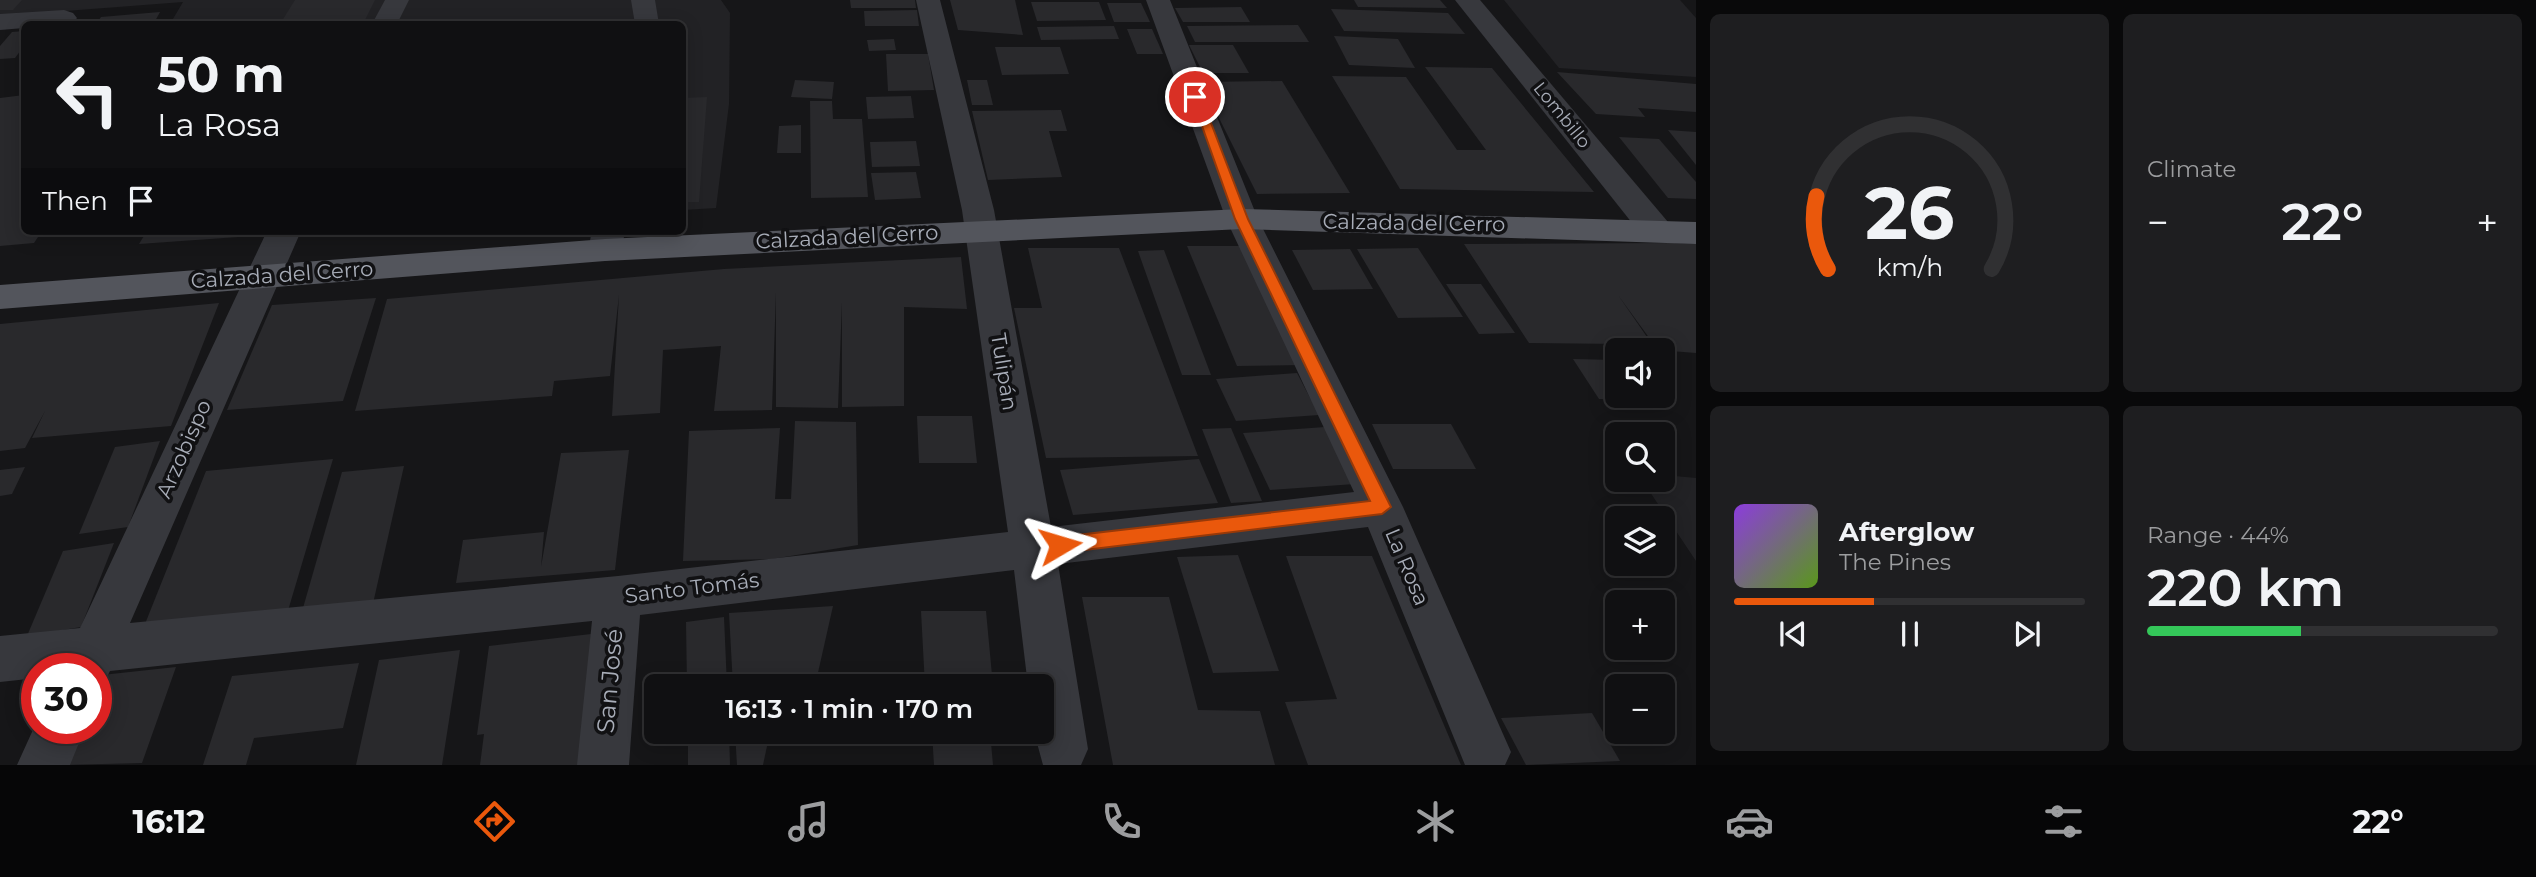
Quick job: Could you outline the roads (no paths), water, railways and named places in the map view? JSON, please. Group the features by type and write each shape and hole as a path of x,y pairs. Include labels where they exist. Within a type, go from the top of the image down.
{"main road":[{"name":"Calzada del Cerro","path":"0,297 261,276 607,240 981,230 1242,219 1696,233"}],"street":[{"path":"386,21 397,0"},
{"path":"643,0 646,21"},
{"name":"Tulipán","path":"928,0 981,230 1034,548 1062,748"},
{"name":"La Rosa","path":"1158,0 1242,219 1382,507 1485,752"},
{"name":"Lombillo","path":"1467,0 1656,230"},
{"path":"0,22 64,18"},
{"name":"Arzobispo","path":"93,653 261,276 282,235"},
{"name":"Santo Tomás","path":"112,656 1382,507"},
{"name":"San José","path":"603,765 618,597"},
{"name":"Santo Tomás","path":"0,659 21,659"},
{"path":"43,765 53,744"}]}
